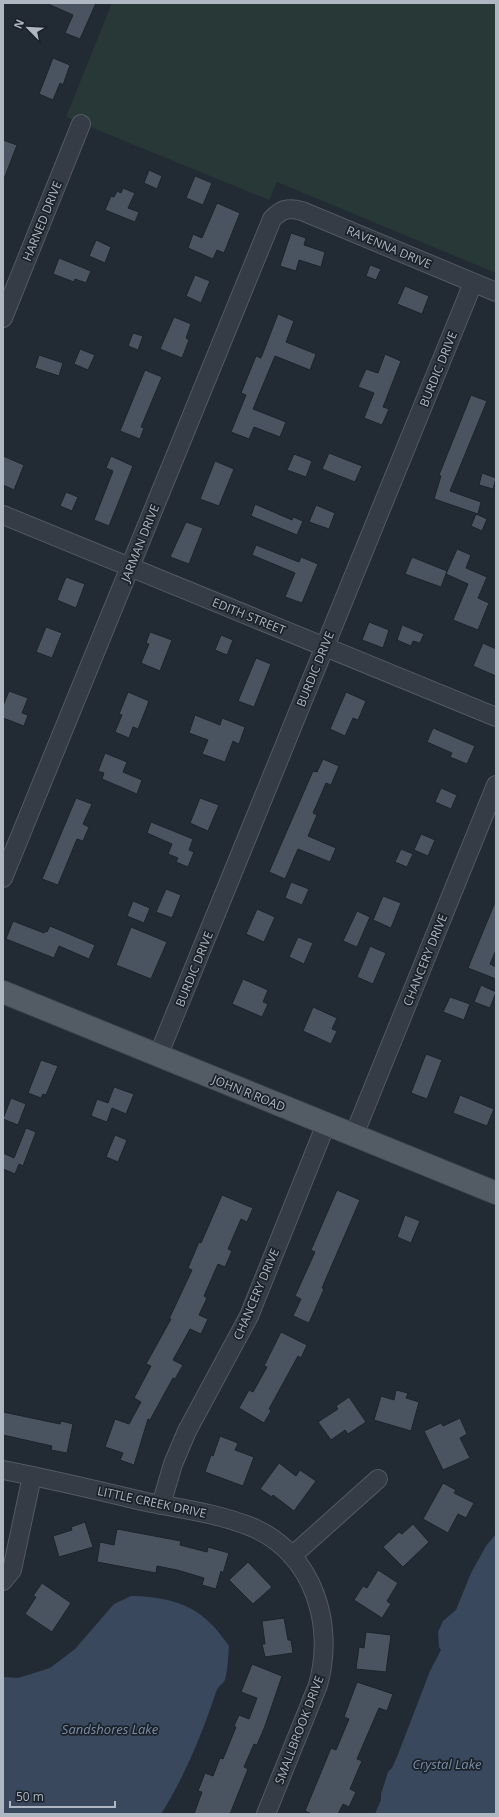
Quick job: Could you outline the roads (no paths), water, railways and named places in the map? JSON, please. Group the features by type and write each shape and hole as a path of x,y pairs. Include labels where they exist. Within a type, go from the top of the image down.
{"main road":[{"name":"JOHN R ROAD","path":"3,992 496,1193"}],"street":[{"name":"HARNED DRIVE","path":"3,318 81,124"},
{"name":"RAVENNA DRIVE","path":"281,210 290,208 302,211 496,292"},
{"name":"JARMAN DRIVE","path":"3,878 269,225 272,219 281,210"},
{"name":"BURDIC DRIVE","path":"158,1056 473,282"},
{"name":"EDITH STREET","path":"3,515 496,717"},
{"name":"CHANCERY DRIVE","path":"354,1135 496,785"},
{"name":"CHANCERY DRIVE","path":"161,1505 173,1464 187,1431 249,1316 326,1124"},
{"name":"LITTLE CREEK DRIVE","path":"3,1470 161,1505 217,1515 254,1529 269,1537 292,1556"},
{"path":"3,1581 12,1570 32,1476"},
{"path":"292,1556 378,1479"},
{"name":"SMALLBROOK DRIVE","path":"266,1814 318,1685 322,1671 324,1650 322,1612 313,1589 292,1556"}],"water":[{"name":"Crystal Lake","path":"496,1534 496,1814 375,1814 381,1800 381,1794 388,1772 392,1768 397,1757 430,1671 441,1650 439,1647 438,1632 443,1621 456,1610 471,1573 486,1546"},
{"name":"Sandshores Lake","path":"131,1596 163,1599 183,1605 193,1610 212,1625 229,1646 225,1680 217,1690 192,1754 170,1800 161,1814 3,1814 3,1677 18,1678 50,1668 75,1649 114,1604"}]}
